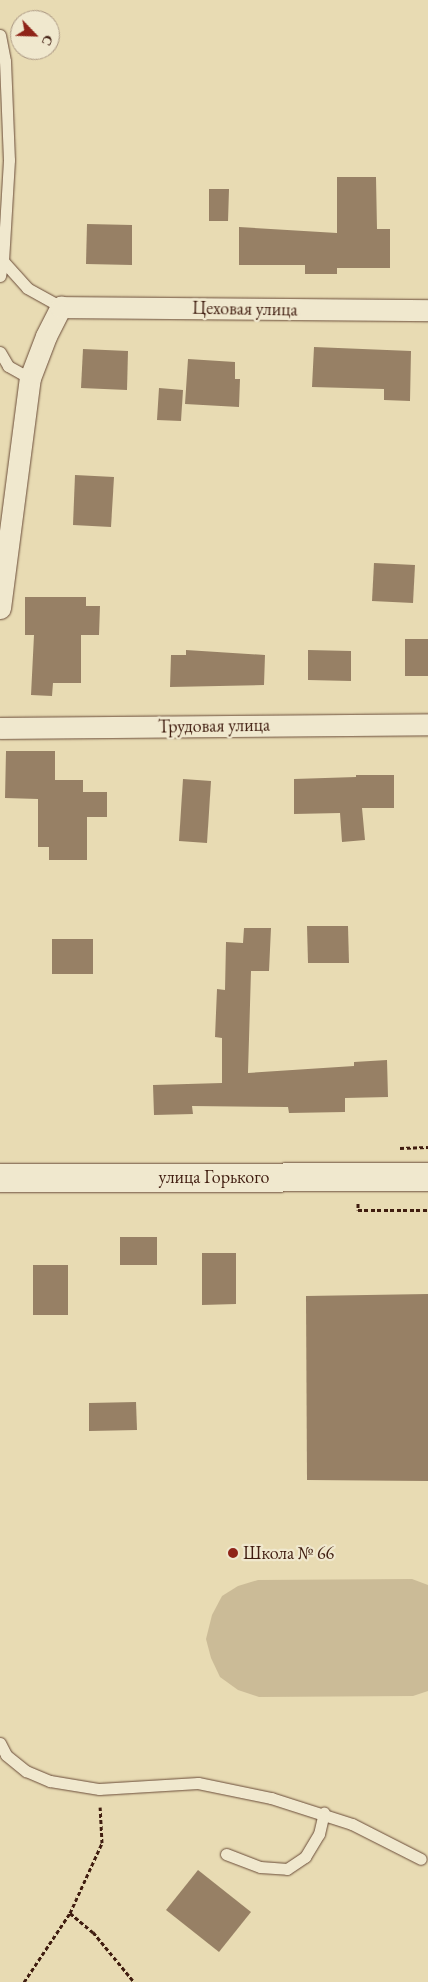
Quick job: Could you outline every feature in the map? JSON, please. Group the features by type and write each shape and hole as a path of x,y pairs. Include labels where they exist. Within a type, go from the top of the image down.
{"main road":[{"name":"улица Горького","path":"0,1178 428,1176"}],"street":[{"name":"Цеховая улица","path":"62,307 428,310"},
{"path":"0,608 30,378 46,336 62,307"},
{"name":"Трудовая улица","path":"0,728 428,724"}],"lane":[{"path":"0,35 4,61 9,160 3,261 0,276"},
{"path":"3,261 27,288 62,307"},
{"path":"0,352 8,366 30,378"},
{"path":"0,1743 6,1755 26,1770 50,1781 99,1789 198,1783 324,1813 421,1860"},
{"path":"226,1854 260,1867 287,1869 306,1857 319,1834 324,1813"}],"path":[{"path":"358,1210 428,1210"},
{"path":"24,1982 70,1913 102,1843 99,1789"},
{"path":"70,1913 93,1932 134,1982"}],"shaded area":[{"path":"412,1579 428,1585 428,1691 413,1696 259,1697 238,1690 220,1677 211,1658 206,1639 212,1615 222,1596 238,1586 258,1580"}],"building":[{"path":"337,177 376,177 377,229 390,229 390,268 337,268 337,274 305,274 305,265 239,265 239,227 337,233"},
{"path":"209,189 229,189 228,221 209,221"},
{"path":"87,224 132,225 132,265 86,264"},
{"path":"314,347 411,351 410,401 384,400 384,389 312,387"},
{"path":"83,349 128,351 127,390 81,388"},
{"path":"188,359 235,362 235,379 240,379 239,407 185,404"},
{"path":"159,388 183,390 181,421 157,420"},
{"path":"75,475 114,477 111,527 73,525"},
{"path":"374,563 415,565 413,603 372,601"},
{"path":"25,597 86,597 86,606 100,606 99,635 81,635 81,683 53,683 52,696 31,695 34,635 25,635"},
{"path":"405,639 428,639 428,676 405,676"},
{"path":"186,650 265,655 264,685 170,687 171,655 186,655"},
{"path":"308,650 351,651 351,681 308,680"},
{"path":"6,751 55,751 55,780 83,780 83,792 107,792 107,817 87,817 87,860 49,860 49,847 38,847 38,799 5,798"},
{"path":"356,775 394,775 394,808 362,808 365,840 342,842 340,813 294,814 294,779 356,777"},
{"path":"183,779 211,781 207,843 179,841"},
{"path":"307,926 348,926 349,963 308,963"},
{"path":"244,928 271,928 269,971 251,971 248,1073 354,1066 354,1062 387,1060 388,1097 345,1098 345,1112 289,1113 288,1107 192,1106 193,1114 154,1115 153,1085 222,1083 222,1038 215,1037 217,989 225,990 226,942 243,943"},
{"path":"52,939 93,939 93,974 52,974"},
{"path":"120,1237 157,1237 157,1265 120,1265"},
{"path":"202,1253 236,1253 236,1304 202,1305"},
{"path":"33,1265 68,1265 68,1315 33,1315"},
{"path":"428,1294 428,1481 307,1480 306,1296"},
{"path":"136,1402 137,1430 89,1431 89,1403"},
{"path":"198,1870 251,1912 219,1952 166,1910"}],"place":[{"name":"Школа № 66","path":"233,1553"}]}
